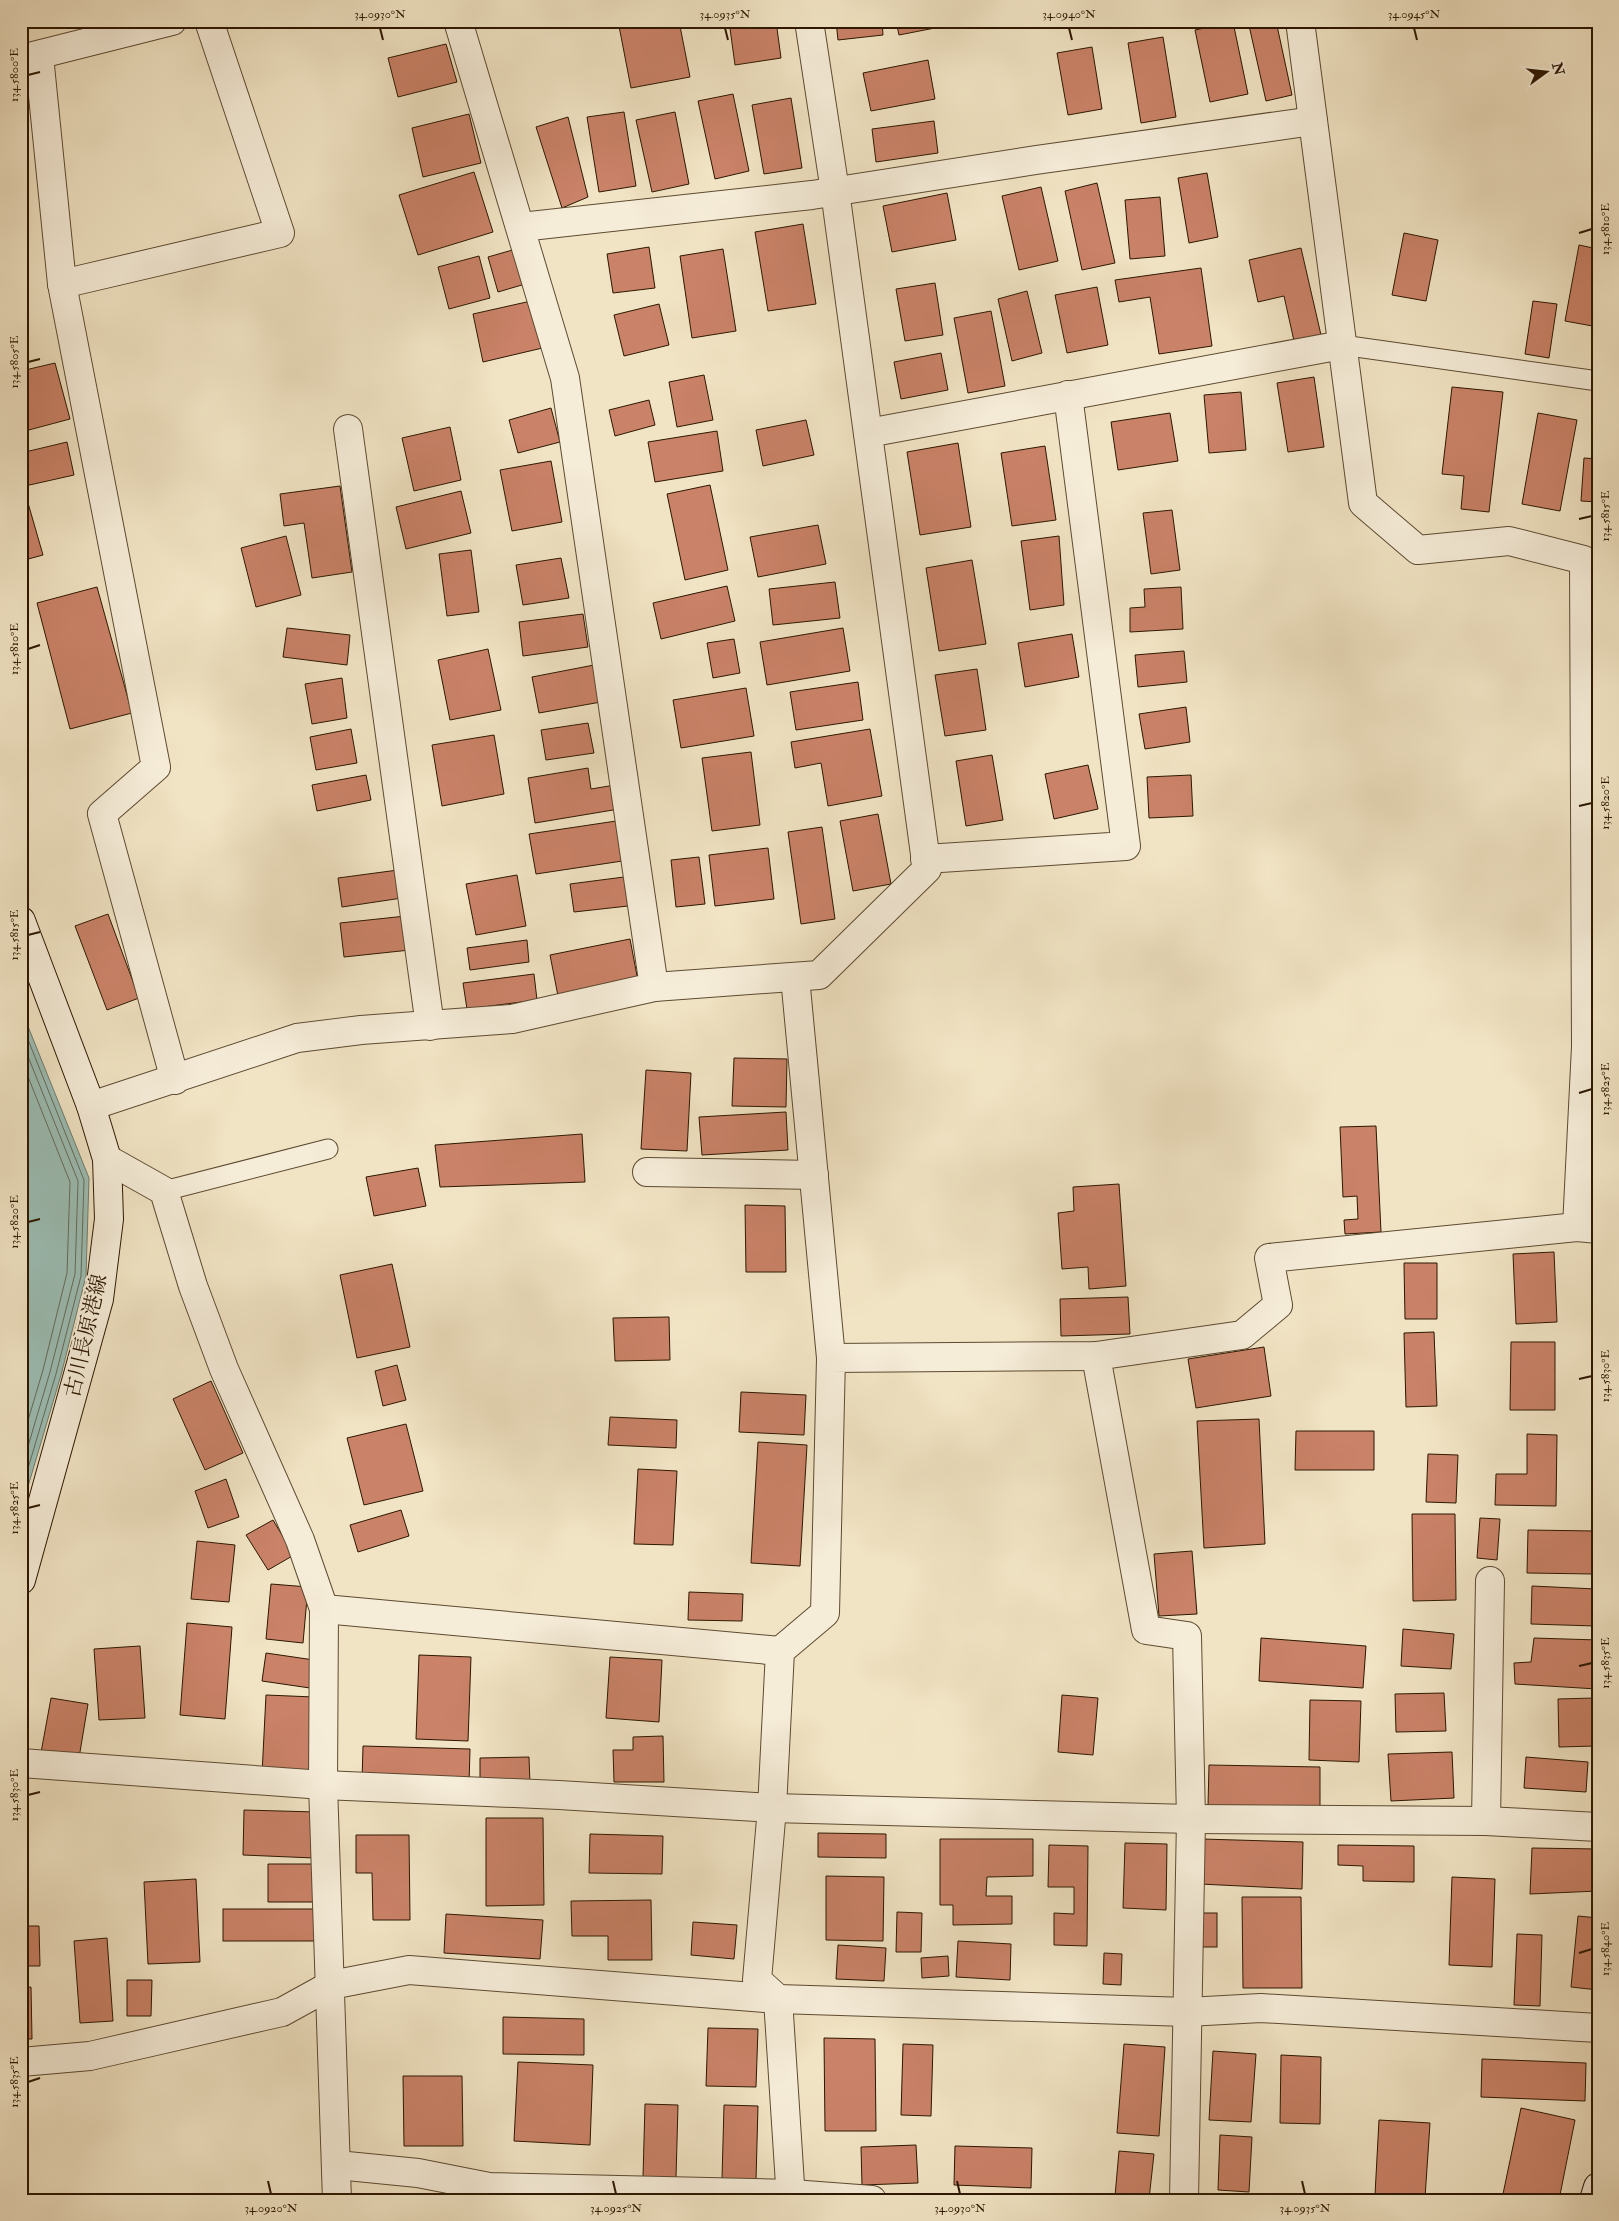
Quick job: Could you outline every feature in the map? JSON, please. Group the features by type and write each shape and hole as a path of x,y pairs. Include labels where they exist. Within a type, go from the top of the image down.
{"street":[{"path":"172,21 30,57 62,284 156,767 102,814 176,1080"},
{"path":"62,284 280,233 209,21"},
{"path":"458,21 565,378 654,988"},
{"path":"91,1106 176,1080 297,1038 361,1030 512,1019 654,988 818,975 926,868 835,192 809,21"},
{"path":"831,1358 1096,1356 1242,1335 1278,1305 1269,1258 1587,1228 1586,1047 1591,595 1584,560 1509,541 1418,550 1363,503 1300,21"},
{"path":"521,227 835,192 1036,160 1313,120"},
{"path":"868,433 1342,345"},
{"path":"925,859 1126,846 1068,395"},
{"path":"348,429 430,1026"},
{"name":"古川長原港線","path":"21,921 91,1106 106,1159 109,1219 99,1299 21,1580"},
{"path":"324,1609 780,1651 826,1613 831,1358 795,977"},
{"path":"106,1159 164,1192 194,1286 224,1369 300,1540 324,1609 323,1785 337,2200"},
{"path":"647,1172 814,1175"},
{"path":"1096,1356 1146,1630 1187,1636 1191,1819 1184,2200"},
{"path":"1486,1821 1490,1581"},
{"path":"780,1651 772,1808 757,1980 778,1999 792,2197"},
{"path":"21,1763 323,1785 560,1795 772,1808 1191,1819 1486,1821 1598,1827"},
{"path":"21,2062 90,2056 282,2012 330,1985 409,1970 778,1999 1187,2012 1262,2008 1598,2028"},
{"path":"337,2165 418,2173 490,2187 872,2200"},
{"path":"1594,2200 1598,2187"}],"lane":[{"path":"1342,345 1598,381"},
{"path":"164,1192 328,1149"}],"water":[{"path":"21,1009 89,1178 86,1276 61,1375 21,1510"}],"building":[{"path":"618,21 679,21 690,77 631,88"},
{"path":"729,21 776,21 781,58 735,65"},
{"path":"836,21 882,21 883,35 838,40"},
{"path":"896,21 939,21 940,27 899,35"},
{"path":"1248,21 1276,21 1292,95 1266,101"},
{"path":"1233,22 1248,94 1210,102 1195,30"},
{"path":"1163,37 1176,117 1141,123 1128,43"},
{"path":"446,44 457,82 398,97 388,58"},
{"path":"1092,47 1102,109 1068,115 1057,53"},
{"path":"928,60 935,99 871,111 863,73"},
{"path":"733,94 749,171 715,179 698,101"},
{"path":"791,98 802,168 764,174 752,105"},
{"path":"624,112 636,186 599,192 587,117"},
{"path":"675,112 689,184 652,192 636,120"},
{"path":"469,114 481,163 423,177 412,128"},
{"path":"568,117 588,197 562,208 536,127"},
{"path":"934,121 938,153 876,162 872,129"},
{"path":"474,172 493,232 418,255 399,195"},
{"path":"1207,173 1218,237 1189,243 1178,178"},
{"path":"1097,183 1115,263 1082,270 1065,191"},
{"path":"1041,187 1058,261 1019,270 1002,196"},
{"path":"947,193 956,240 892,252 883,206"},
{"path":"1160,197 1165,256 1130,259 1125,200"},
{"path":"803,224 816,304 768,311 755,232"},
{"path":"1404,233 1438,240 1426,301 1392,295"},
{"path":"1579,245 1598,249 1598,327 1565,321"},
{"path":"523,247 532,282 498,292 488,257"},
{"path":"649,247 655,288 613,293 607,254"},
{"path":"1301,248 1321,335 1294,341 1284,296 1258,302 1249,260"},
{"path":"723,249 736,331 692,338 680,256"},
{"path":"479,256 490,298 449,309 438,267"},
{"path":"1201,268 1212,346 1159,354 1150,297 1119,302 1115,280"},
{"path":"935,283 943,335 905,341 896,289"},
{"path":"1097,287 1108,345 1067,353 1055,295"},
{"path":"1027,291 1042,353 1012,361 998,299"},
{"path":"540,299 551,346 483,362 473,314"},
{"path":"1533,301 1557,304 1549,358 1525,354"},
{"path":"659,304 669,345 624,356 614,315"},
{"path":"991,311 1005,386 968,393 954,318"},
{"path":"941,353 948,390 901,399 894,362"},
{"path":"55,363 70,419 25,431 21,417 21,371"},
{"path":"704,375 713,420 677,427 669,382"},
{"path":"1314,377 1324,447 1288,452 1277,383"},
{"path":"1452,387 1503,392 1489,512 1461,509 1464,476 1442,474"},
{"path":"1241,392 1246,450 1209,453 1204,395"},
{"path":"649,400 655,425 615,436 609,410"},
{"path":"551,408 560,442 518,453 509,420"},
{"path":"1170,413 1178,461 1118,470 1111,422"},
{"path":"1538,413 1577,420 1560,511 1522,504"},
{"path":"806,420 814,455 763,466 756,430"},
{"path":"450,427 461,480 414,491 402,438"},
{"path":"717,431 723,471 655,482 648,442"},
{"path":"67,442 74,475 25,486 21,466 21,453"},
{"path":"958,443 971,527 920,535 907,452"},
{"path":"1045,446 1056,520 1012,526 1001,453"},
{"path":"1584,458 1598,459 1598,502 1581,501"},
{"path":"551,461 562,522 512,531 500,470"},
{"path":"710,485 728,570 685,580 667,494"},
{"path":"340,486 352,572 312,578 304,523 284,526 280,494"},
{"path":"461,491 471,533 406,549 396,507"},
{"path":"26,496 43,555 21,561 21,498"},
{"path":"1172,510 1180,570 1151,574 1143,513"},
{"path":"818,525 826,564 758,577 750,537"},
{"path":"286,536 301,595 256,607 241,548"},
{"path":"1059,536 1064,605 1030,610 1021,541"},
{"path":"471,550 479,612 447,616 439,554"},
{"path":"561,558 569,598 523,605 516,565"},
{"path":"972,560 986,644 939,651 926,568"},
{"path":"835,582 840,618 773,625 769,589"},
{"path":"727,586 735,621 661,639 653,603"},
{"path":"97,587 132,713 70,729 37,603"},
{"path":"1181,587 1183,629 1130,632 1130,608 1145,607 1144,589"},
{"path":"583,614 588,647 523,656 519,622"},
{"path":"287,628 350,635 347,665 283,657"},
{"path":"843,628 850,671 767,685 760,642"},
{"path":"1072,634 1079,677 1025,687 1018,643"},
{"path":"734,639 740,673 713,678 707,643"},
{"path":"488,649 501,710 450,720 438,660"},
{"path":"1184,651 1187,682 1138,687 1135,655"},
{"path":"594,665 601,702 539,713 532,677"},
{"path":"977,669 986,730 945,736 935,675"},
{"path":"342,678 347,718 312,724 305,684"},
{"path":"858,682 863,720 796,730 790,692"},
{"path":"746,688 754,736 681,748 673,700"},
{"path":"1186,707 1190,742 1145,749 1139,714"},
{"path":"588,723 594,753 546,760 541,730"},
{"path":"351,729 357,763 316,770 310,737"},
{"path":"870,729 882,796 828,806 821,763 795,768 791,742"},
{"path":"494,735 504,794 442,806 432,745"},
{"path":"751,752 760,825 712,831 702,758"},
{"path":"992,755 1003,820 966,826 956,761"},
{"path":"1088,765 1098,809 1054,819 1045,774"},
{"path":"588,768 591,789 621,784 625,808 535,823 528,778"},
{"path":"366,775 371,800 317,811 312,785"},
{"path":"1191,775 1193,816 1149,818 1147,777"},
{"path":"878,814 891,884 853,891 840,821"},
{"path":"623,820 629,860 536,874 529,834"},
{"path":"822,827 835,919 801,924 788,832"},
{"path":"768,848 774,899 715,906 709,855"},
{"path":"699,857 705,904 676,907 671,860"},
{"path":"398,870 402,898 342,907 338,878"},
{"path":"517,875 526,926 476,935 466,884"},
{"path":"624,877 628,906 574,912 570,884"},
{"path":"108,914 139,998 107,1010 75,926"},
{"path":"406,916 410,950 344,957 340,923"},
{"path":"630,939 638,981 558,996 550,955"},
{"path":"527,940 529,962 470,970 467,948"},
{"path":"534,974 537,1000 467,1009 463,983"},
{"path":"734,1058 787,1059 786,1107 732,1106"},
{"path":"646,1070 691,1073 687,1151 641,1149"},
{"path":"786,1112 788,1150 702,1155 699,1117"},
{"path":"1376,1126 1381,1232 1345,1234 1344,1220 1358,1219 1357,1196 1343,1197 1340,1127"},
{"path":"582,1134 585,1182 440,1187 435,1145"},
{"path":"418,1168 426,1206 374,1216 366,1177"},
{"path":"1119,1184 1126,1286 1089,1289 1088,1267 1062,1269 1058,1213 1074,1211 1073,1187"},
{"path":"745,1205 785,1206 786,1272 746,1272"},
{"path":"1554,1252 1557,1322 1516,1324 1513,1254"},
{"path":"1404,1263 1437,1263 1437,1319 1405,1319"},
{"path":"392,1264 410,1347 357,1358 340,1275"},
{"path":"1128,1297 1130,1334 1061,1336 1060,1299"},
{"path":"669,1317 670,1360 615,1361 613,1318"},
{"path":"1434,1332 1437,1406 1406,1407 1404,1333"},
{"path":"1511,1342 1555,1342 1555,1410 1510,1410"},
{"path":"1264,1347 1271,1396 1196,1408 1188,1359"},
{"path":"397,1365 406,1400 383,1406 375,1371"},
{"path":"211,1381 243,1453 205,1470 173,1399"},
{"path":"741,1392 806,1395 804,1435 739,1432"},
{"path":"610,1417 677,1420 676,1448 608,1445"},
{"path":"1259,1419 1265,1544 1204,1548 1197,1421"},
{"path":"406,1424 423,1491 364,1505 347,1438"},
{"path":"1296,1431 1374,1431 1374,1470 1295,1470"},
{"path":"1527,1434 1557,1435 1556,1506 1495,1505 1496,1474 1527,1474"},
{"path":"758,1442 807,1445 800,1566 751,1563"},
{"path":"1428,1454 1458,1455 1456,1503 1426,1502"},
{"path":"638,1469 677,1471 673,1545 634,1544"},
{"path":"226,1479 239,1517 208,1528 195,1491"},
{"path":"401,1510 409,1536 358,1552 350,1525"},
{"path":"1412,1514 1455,1514 1456,1600 1413,1601"},
{"path":"1480,1518 1500,1519 1497,1560 1477,1558"},
{"path":"273,1520 294,1555 268,1570 246,1535"},
{"path":"1528,1530 1595,1531 1594,1574 1527,1573"},
{"path":"197,1541 235,1545 229,1602 191,1599"},
{"path":"1192,1551 1197,1614 1159,1616 1154,1554"},
{"path":"271,1584 308,1587 303,1643 266,1639"},
{"path":"1532,1586 1596,1589 1595,1626 1531,1624"},
{"path":"689,1592 743,1594 742,1621 688,1620"},
{"path":"187,1623 232,1627 225,1719 180,1715"},
{"path":"1403,1629 1454,1634 1451,1669 1401,1666"},
{"path":"1261,1638 1366,1646 1363,1688 1259,1681"},
{"path":"1534,1638 1598,1640 1597,1689 1515,1684 1514,1663 1531,1662"},
{"path":"140,1646 145,1718 99,1720 94,1649"},
{"path":"266,1653 314,1660 310,1688 262,1681"},
{"path":"419,1655 471,1657 468,1741 416,1739"},
{"path":"610,1657 662,1660 659,1722 606,1718"},
{"path":"1444,1693 1446,1731 1396,1732 1395,1694"},
{"path":"266,1695 314,1697 310,1776 262,1774"},
{"path":"1062,1695 1098,1698 1093,1755 1058,1752"},
{"path":"51,1698 88,1704 78,1764 40,1758"},
{"path":"1595,1698 1595,1746 1559,1747 1558,1699"},
{"path":"1310,1700 1361,1701 1359,1762 1309,1760"},
{"path":"663,1736 664,1782 614,1782 613,1750 633,1750 633,1737"},
{"path":"363,1746 470,1749 469,1785 362,1782"},
{"path":"1452,1752 1454,1798 1391,1801 1388,1754"},
{"path":"529,1757 530,1784 480,1786 480,1758"},
{"path":"1526,1757 1588,1762 1586,1792 1524,1788"},
{"path":"1209,1765 1320,1767 1320,1808 1208,1806"},
{"path":"244,1810 316,1812 314,1858 243,1855"},
{"path":"486,1818 543,1818 544,1905 486,1906"},
{"path":"818,1833 886,1834 886,1858 818,1857"},
{"path":"590,1834 663,1836 662,1874 589,1873"},
{"path":"356,1835 409,1835 410,1920 373,1920 372,1873 356,1873"},
{"path":"940,1839 1033,1839 1033,1876 987,1877 986,1896 1012,1896 1012,1924 953,1925 953,1905 940,1905"},
{"path":"1202,1839 1303,1842 1302,1889 1200,1884"},
{"path":"1125,1843 1167,1844 1166,1910 1123,1908"},
{"path":"1049,1845 1088,1846 1087,1946 1054,1945 1054,1913 1074,1914 1074,1887 1048,1887"},
{"path":"1338,1845 1414,1846 1414,1882 1363,1881 1363,1866 1338,1865"},
{"path":"1532,1848 1598,1849 1598,1891 1530,1894"},
{"path":"268,1864 322,1864 321,1902 268,1902"},
{"path":"826,1876 884,1877 883,1941 826,1940"},
{"path":"1452,1877 1495,1879 1492,1967 1449,1965"},
{"path":"196,1879 200,1962 148,1964 144,1882"},
{"path":"1242,1897 1301,1897 1302,1988 1243,1988"},
{"path":"651,1900 652,1960 608,1960 608,1936 572,1936 571,1901"},
{"path":"223,1909 320,1909 320,1941 223,1941"},
{"path":"897,1912 922,1913 921,1952 896,1952"},
{"path":"1198,1913 1217,1913 1217,1947 1198,1947"},
{"path":"446,1914 543,1920 540,1959 444,1953"},
{"path":"1578,1916 1598,1918 1598,1990 1571,1987"},
{"path":"693,1922 737,1925 734,1959 691,1955"},
{"path":"21,1926 39,1926 40,1966 21,1966"},
{"path":"1517,1934 1542,1935 1540,2006 1514,2005"},
{"path":"107,1938 113,2021 80,2023 74,1941"},
{"path":"958,1941 1011,1944 1010,1980 956,1977"},
{"path":"838,1945 886,1948 884,1981 836,1979"},
{"path":"1104,1953 1122,1954 1121,1985 1103,1984"},
{"path":"948,1956 949,1976 922,1978 921,1958"},
{"path":"127,1980 152,1980 151,2016 127,2016"},
{"path":"31,1987 32,2039 21,2039 21,1988"},
{"path":"503,2017 584,2019 584,2055 503,2054"},
{"path":"708,2028 758,2029 756,2087 706,2086"},
{"path":"824,2038 875,2039 876,2131 825,2131"},
{"path":"903,2044 933,2045 931,2116 901,2115"},
{"path":"1124,2044 1165,2047 1159,2136 1117,2133"},
{"path":"1213,2051 1256,2054 1251,2122 1209,2120"},
{"path":"1281,2055 1321,2057 1320,2124 1280,2123"},
{"path":"1482,2059 1586,2063 1585,2101 1481,2097"},
{"path":"518,2062 593,2065 590,2145 514,2141"},
{"path":"403,2076 462,2076 463,2146 404,2146"},
{"path":"645,2104 678,2105 676,2178 643,2177"},
{"path":"724,2105 758,2106 756,2180 722,2179"},
{"path":"1521,2108 1575,2120 1559,2200 1531,2200 1503,2194"},
{"path":"1379,2120 1430,2123 1425,2198 1375,2195"},
{"path":"1220,2135 1252,2137 1249,2192 1218,2190"},
{"path":"916,2145 918,2183 862,2185 861,2147"},
{"path":"955,2146 1032,2148 1031,2188 954,2185"},
{"path":"1119,2151 1154,2154 1149,2199 1115,2196"}]}
